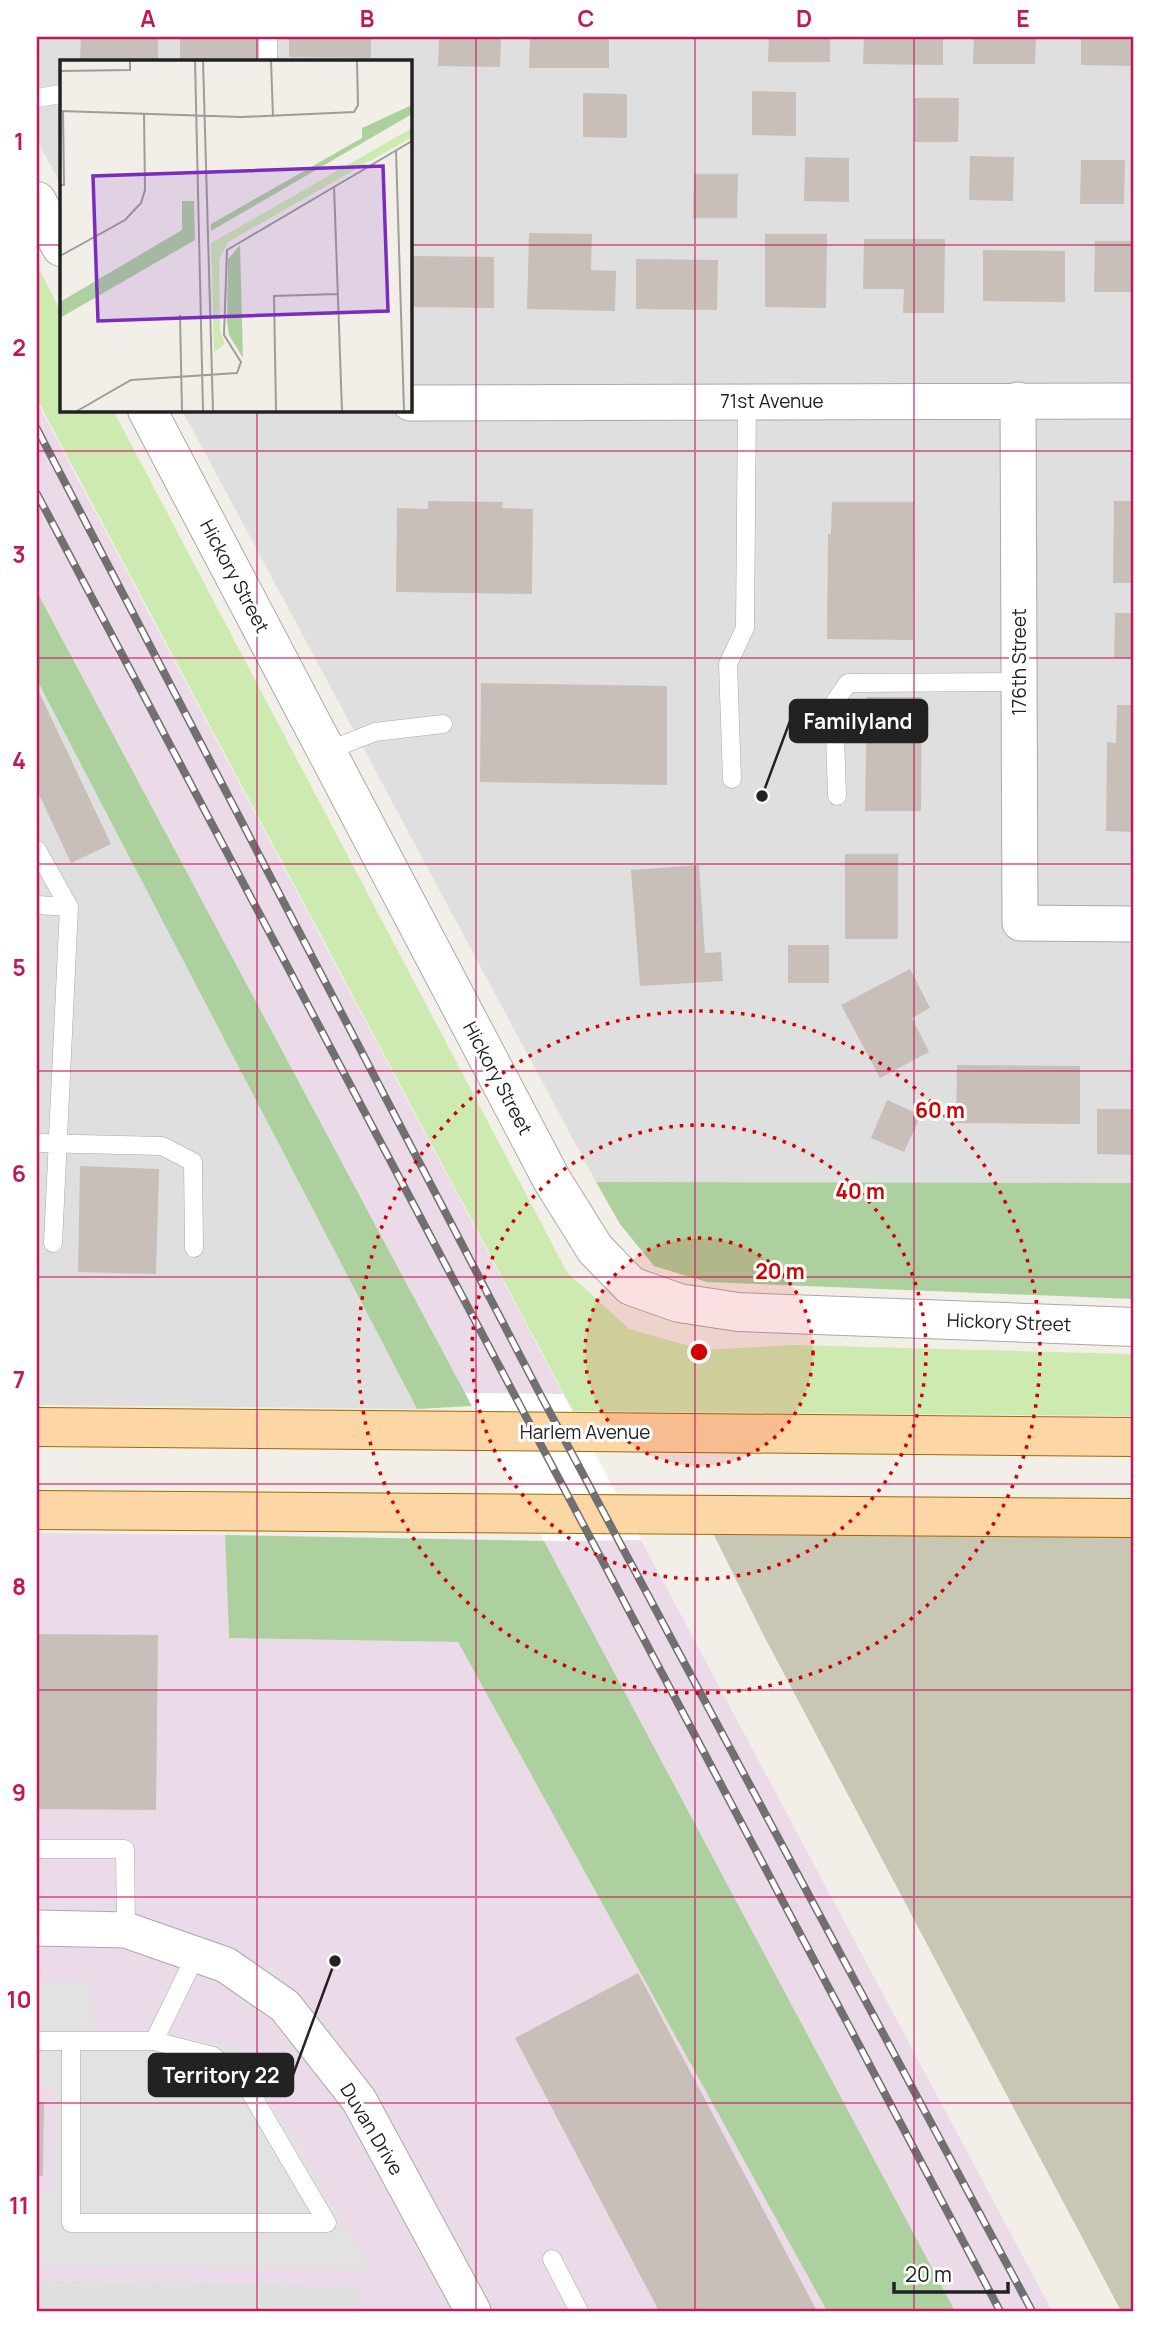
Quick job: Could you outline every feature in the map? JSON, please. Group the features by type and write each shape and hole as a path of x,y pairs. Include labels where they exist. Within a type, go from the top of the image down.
{"main road":[{"name":"Harlem Avenue","path":"37,1427 1134,1437"},
{"path":"37,1510 1134,1518"}],"street":[{"path":"37,201 60,245"},
{"name":"176th Street","path":"1018,400 1020,923 1134,924"},
{"name":"71st Avenue","path":"411,403 1134,401"},
{"name":"Hickory Street","path":"148,411 552,1181 595,1249 631,1286 679,1303 738,1312 1134,1327"},
{"name":"Duvan Drive","path":"37,1928 126,1930 226,1965 285,2006 359,2101 473,2311"}],"lane":[{"path":"268,37 268,60"},
{"path":"37,98 60,94"},
{"path":"732,779 728,663 745,628 747,401"},
{"path":"837,796 834,703 848,683 1019,682"},
{"path":"327,751 375,732 443,724"},
{"path":"37,850 69,906 53,1243"},
{"path":"37,905 69,906"},
{"path":"37,1143 162,1146 193,1162 194,1248"},
{"path":"37,1849 125,1850 126,1930"},
{"path":"154,2041 196,1955"},
{"path":"37,2041 71,2041 154,2041 213,2056 246,2085 327,2223 71,2223 71,2041"},
{"path":"552,2259 579,2311"}],"shaded area":[{"path":"37,37 1134,37 1134,1183 596,1182 183,411 411,411 411,60 60,60 60,183 37,140"},
{"path":"37,402 563,1394 465,1393 37,592"},
{"path":"37,680 417,1409 37,1405"},
{"path":"711,1529 1134,1535 1134,2311 1121,2311 763,1634"},
{"path":"37,1533 225,1535 229,1638 458,1642 827,2311 359,2311 358,2286 37,2280"},
{"path":"641,1540 1052,2311 955,2311 544,1541"},
{"path":"37,1981 91,1982 95,2031 237,2045 371,2270 37,2267 37,2191 53,2191 55,2089 37,2089"},
{"path":"37,2280 359,2286 359,2311 37,2311"}],"green space":[{"path":"37,265 60,310 60,411 114,411 567,1272 629,1329 704,1350 793,1345 1134,1354 1134,1416 573,1411 37,399"},
{"path":"37,592 472,1406 417,1409 37,680"},
{"path":"596,1182 1134,1183 1134,1299 707,1282 654,1266 620,1224"},
{"path":"225,1535 544,1541 955,2311 827,2311 458,1642 229,1638"}],"pier":[{"path":"465,1393 563,1394 641,1540 544,1541"}],"building":[{"path":"81,37 158,37 158,60 80,60"},
{"path":"180,37 257,37 257,60 180,60"},
{"path":"289,37 371,37 371,58 289,57"},
{"path":"439,37 501,37 500,67 438,66"},
{"path":"530,37 609,37 609,68 529,68"},
{"path":"769,37 830,37 830,62 768,62"},
{"path":"864,37 943,37 943,65 863,64"},
{"path":"974,37 1036,37 1035,64 973,64"},
{"path":"1081,37 1134,37 1134,66 1081,65"},
{"path":"752,91 796,92 796,136 752,135"},
{"path":"583,93 627,94 627,138 583,137"},
{"path":"914,98 959,98 958,142 914,142"},
{"path":"970,156 1014,157 1013,201 969,200"},
{"path":"805,157 849,158 849,202 804,201"},
{"path":"1081,160 1125,160 1124,204 1080,204"},
{"path":"694,174 738,174 737,218 693,218"},
{"path":"529,233 592,234 591,270 616,271 615,311 527,309"},
{"path":"765,234 827,234 826,308 765,307"},
{"path":"864,239 945,239 944,313 903,313 904,289 863,289"},
{"path":"1095,241 1134,241 1134,292 1094,292"},
{"path":"983,250 1065,251 1065,302 983,301"},
{"path":"412,256 494,257 494,308 412,307"},
{"path":"636,259 718,260 717,310 636,309"},
{"path":"428,501 503,502 502,508 533,509 532,594 396,592 397,508 428,509"},
{"path":"1114,501 1134,501 1134,583 1113,583"},
{"path":"832,502 914,502 913,640 827,639 828,534 831,534"},
{"path":"1115,613 1134,613 1134,659 1114,658"},
{"path":"481,683 667,686 667,785 480,782"},
{"path":"37,688 111,844 71,863 37,790"},
{"path":"867,697 922,697 921,811 865,811"},
{"path":"1117,705 1134,705 1134,832 1106,831 1107,742 1116,743"},
{"path":"845,854 898,854 898,939 845,939"},
{"path":"699,865 705,953 721,952 723,981 640,986 631,870"},
{"path":"788,945 829,945 829,983 788,983"},
{"path":"910,969 930,1008 912,1018 929,1052 880,1078 841,1005"},
{"path":"957,1065 1080,1066 1080,1124 956,1123"},
{"path":"887,1100 921,1115 904,1152 871,1138"},
{"path":"1097,1109 1134,1109 1134,1155 1097,1154"},
{"path":"80,1166 159,1169 156,1274 78,1272"},
{"path":"37,1634 158,1635 156,1810 37,1809"},
{"path":"638,1973 817,2311 659,2311 515,2038"},
{"path":"37,2102 44,2102 43,2176 37,2176"}],"railway":[{"path":"37,429 540,1394 1032,2311"},
{"path":"37,494 1000,2311"}],"place":[{"name":"Familyland","path":"762,796"},
{"name":"Territory 22","path":"335,1961"}]}
